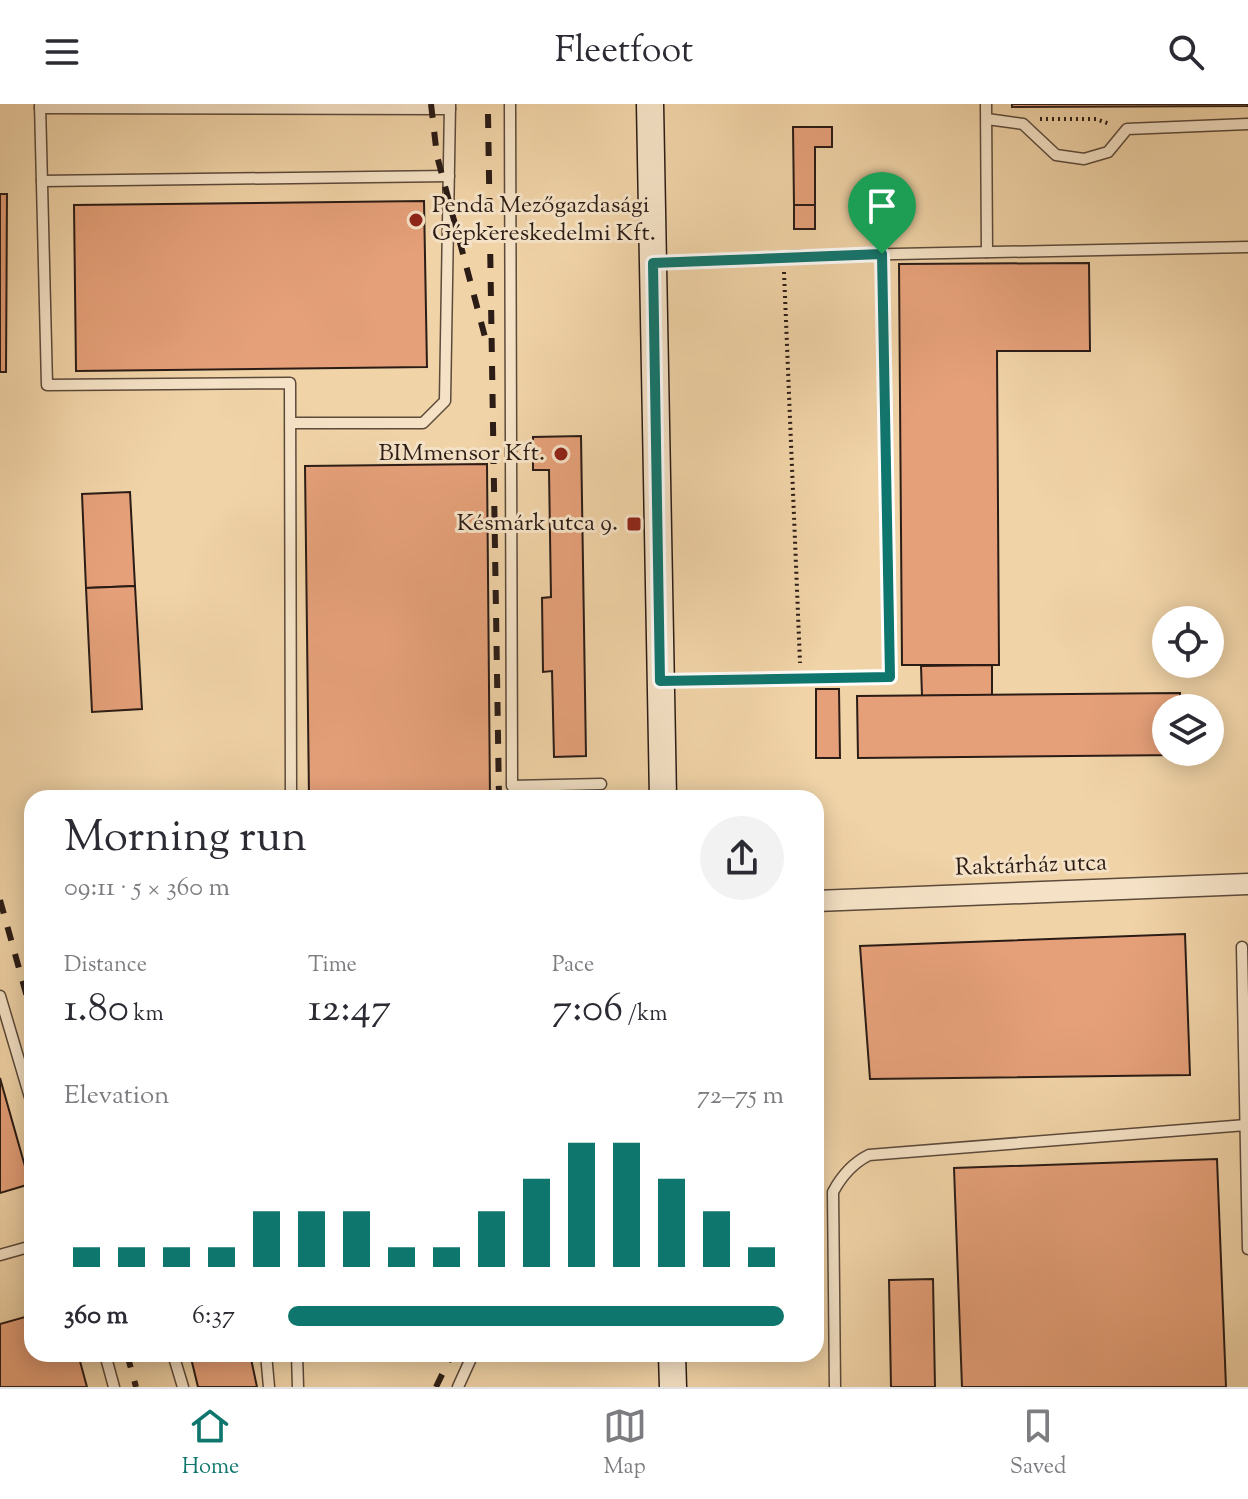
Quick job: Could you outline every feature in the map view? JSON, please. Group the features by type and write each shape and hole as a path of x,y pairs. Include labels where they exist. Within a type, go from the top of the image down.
{"street":[{"path":"650,104 663,790"},
{"name":"Raktárház utca","path":"824,901 1248,884"},
{"path":"672,1362 673,1387"}],"lane":[{"path":"510,104 512,786 601,784"},
{"path":"986,104 987,252"},
{"path":"291,423 423,423 445,401 450,107 40,106 47,385 290,383 291,790"},
{"path":"987,119 1023,124 1056,155 1084,159 1108,152 1127,129 1248,124"},
{"path":"42,181 449,176"},
{"path":"653,263 882,254 1248,247"},
{"path":"660,681 890,677 882,254"},
{"path":"541,785 541,790"},
{"path":"1242,947 1248,1249"},
{"path":"0,996 24,1077"},
{"path":"835,1387 833,1192 839,1179 859,1160 869,1155 1246,1125"},
{"path":"0,1255 24,1248"},
{"path":"107,1362 114,1387"},
{"path":"175,1362 183,1387"},
{"path":"267,1362 269,1387"},
{"path":"297,1362 298,1387"},
{"path":"458,1387 469,1362"}],"path":[{"path":"1023,124 1046,118 1096,119 1127,129"},
{"path":"784,257 800,677"}],"building":[{"path":"1012,104 1248,104 1248,106 1012,107"},
{"path":"793,127 832,127 832,147 815,147 815,205 794,205"},
{"path":"0,194 7,194 6,372 0,372"},
{"path":"424,201 427,367 76,371 74,205"},
{"path":"794,205 815,205 815,229 794,229"},
{"path":"1089,263 1090,351 997,351 999,665 902,665 899,264"},
{"path":"581,436 586,756 554,757 552,671 543,672 542,598 551,597 549,470 533,470 533,437"},
{"path":"487,464 490,790 309,790 305,466"},
{"path":"130,492 135,586 86,588 82,494"},
{"path":"135,586 142,709 92,712 86,588"},
{"path":"992,665 992,695 922,696 921,666"},
{"path":"816,689 839,689 840,758 816,758"},
{"path":"1180,693 1152,694 1152,755 858,758 857,696"},
{"path":"1185,934 1190,1075 870,1079 860,946"},
{"path":"0,1078 24,1163 24,1186 0,1193"},
{"path":"1217,1159 1226,1387 962,1387 954,1168"},
{"path":"933,1279 935,1387 891,1387 889,1280"},
{"path":"24,1317 24,1362 80,1362 87,1387 0,1387 0,1324"},
{"path":"192,1362 252,1362 257,1387 198,1387"}],"railway":[{"path":"431,104 437,156 485,337"},
{"path":"488,114 499,790"},
{"path":"0,900 24,986"},
{"path":"129,1362 136,1387"},
{"path":"436,1387 448,1362"}],"place":[{"name":"Penda Mezőgazdasági Gépkereskedelmi Kft.","path":"416,220"},
{"name":"BIMmensor Kft.","path":"561,454"},
{"name":"Késmárk utca 9.","path":"634,524"}],"route":[{"path":"882,254 890,677 660,681 653,263 882,254"}]}
